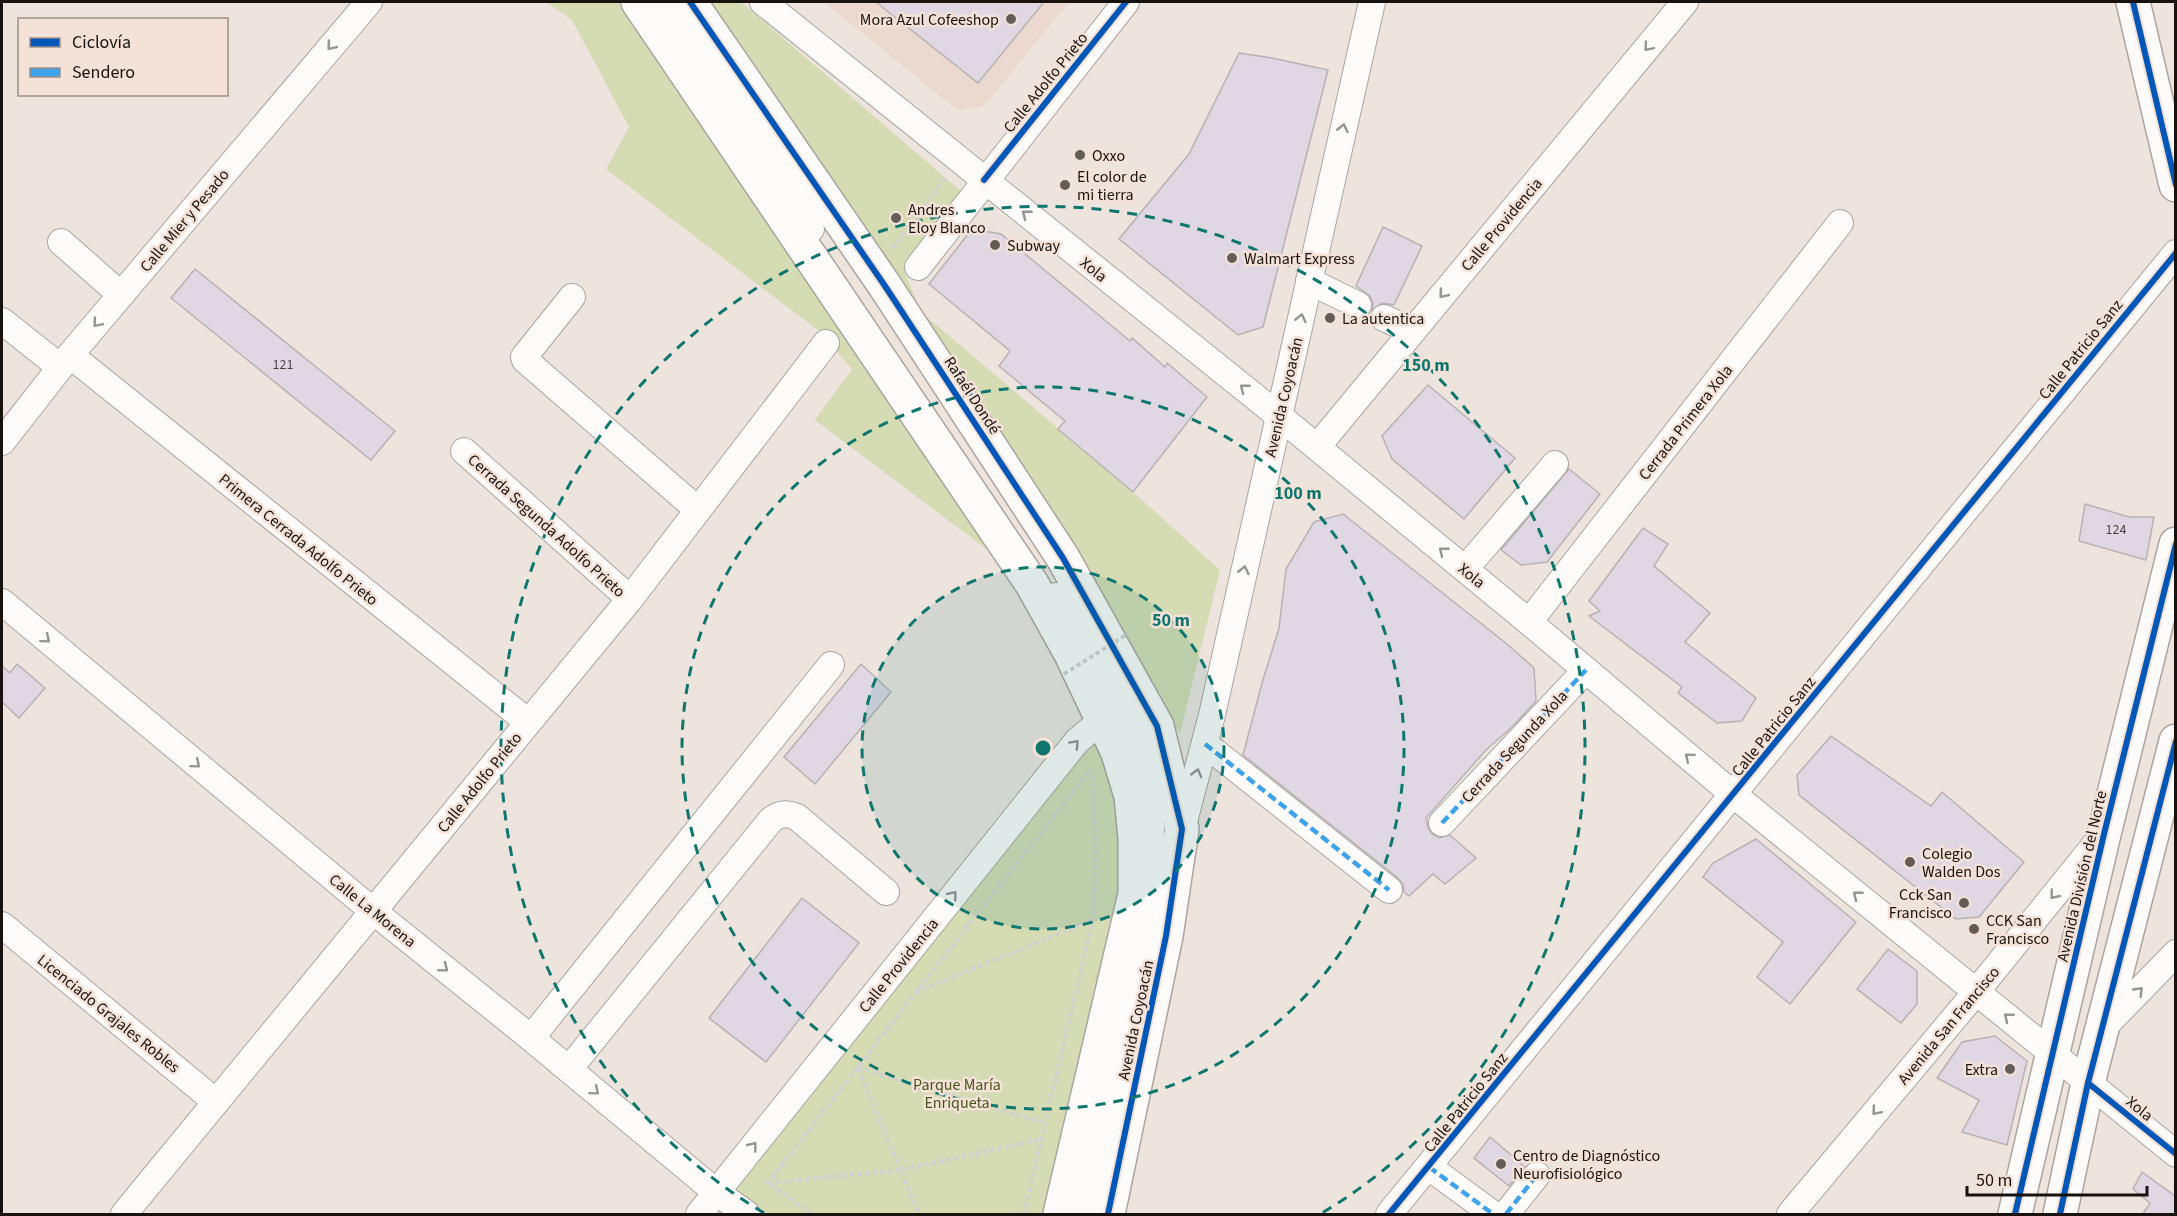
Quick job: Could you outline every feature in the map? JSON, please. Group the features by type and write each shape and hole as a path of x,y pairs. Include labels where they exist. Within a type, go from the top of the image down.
{"main road":[{"path":"638,2 1032,584 1071,654 1102,720"},
{"name":"Rafaél Dondé","path":"690,2 875,271 1063,558 1157,726 1182,829"},
{"path":"2133,2 2175,185"},
{"name":"Avenida División del Norte","path":"2015,1215 2175,544"},
{"name":"Avenida Coyoacán","path":"1060,1215 1135,894 1135,838 1131,796 1118,753 1102,720"},
{"path":"2060,1215 2088,1083 2175,741"},
{"name":"Avenida Coyoacán","path":"1108,1215 1166,936 1182,829"}],"street":[{"name":"Calle Mier y Pesado","path":"2,442 65,361 369,2"},
{"path":"660,2 1054,594 1089,648 1130,726 1141,759 1152,832 1153,866 1150,902 1081,1215"},
{"name":"Xola","path":"763,2 1317,447 1734,795 2175,1154"},
{"name":"Calle Adolfo Prieto","path":"918,267 1126,2"},
{"name":"Avenida Coyoacán","path":"1182,829 1205,744 1372,2"},
{"name":"Calle Providencia","path":"1317,447 1685,2"},
{"name":"Cerrada Primera Xola","path":"1529,622 1840,223"},
{"path":"61,242 121,295"},
{"name":"Calle Patricio Sanz","path":"1389,1215 2175,254"},
{"path":"1309,281 1358,305"},
{"path":"573,297 524,357 525,360 698,510"},
{"path":"1384,318 1412,332"},
{"name":"Primera Cerrada Adolfo Prieto","path":"2,321 65,361 528,722"},
{"name":"Calle Adolfo Prieto","path":"124,1215 630,599 826,343"},
{"name":"Cerrada Segunda Adolfo Prieto","path":"464,452 630,599"},
{"path":"1465,569 1556,464"},
{"name":"Calle La Morena","path":"2,602 373,911 747,1215"},
{"path":"531,1038 831,665"},
{"name":"Cerrada Segunda Xola","path":"1442,823 1586,670"},
{"name":"Calle Providencia","path":"699,1215 1077,741 1102,720"},
{"path":"1205,744 1389,890"},
{"path":"569,1069 778,814 796,817 886,892"},
{"name":"Avenida San Francisco","path":"1790,1215 2104,834"},
{"name":"Licenciado Grajales Robles","path":"2,925 216,1102"},
{"path":"2102,1029 2175,952"},
{"path":"1430,1167 1493,1215"},
{"path":"1506,1215 1537,1175"}],"path":[{"path":"875,271 959,160"},
{"path":"1064,674 1130,633"},
{"path":"768,1184 1092,769 1096,856 1093,920 1024,1215"},
{"path":"916,992 1093,920"},
{"path":"858,1068 1045,1123"},
{"path":"858,1068 919,1215"},
{"path":"768,1184 901,1170 1042,1139"},
{"path":"768,1184 812,1215"}],"shaded area":[{"path":"824,2 1069,2 984,106 957,110"}],"green space":[{"path":"546,2 627,2 1022,576 815,420 852,369 819,331 606,169 629,127 572,20"},
{"path":"702,2 741,2 962,192 904,271 921,312 1133,492 1220,570 1180,734 885,270"},
{"name":"Parque María Enriqueta","path":"1098,732 1115,783 1127,847 1121,919 1052,1214 758,1214 725,1191"}],"building":[{"path":"876,2 1044,2 978,83"},
{"path":"1239,53 1328,70 1263,327 1238,335 1119,239 1189,154"},
{"path":"1383,227 1422,246 1394,305 1382,303 1372,310 1373,303 1370,296 1356,286"},
{"path":"972,229 1001,234 1130,341 1132,338 1165,367 1167,363 1207,397 1133,492 1058,429 1065,421 999,366 1010,351 929,284"},
{"path":"195,269 395,431 371,460 171,298"},
{"path":"1428,385 1515,458 1464,519 1392,459 1382,436"},
{"path":"1569,469 1600,494 1547,562 1521,565 1501,550"},
{"path":"2085,504 2129,517 2154,517 2146,560 2079,541"},
{"path":"1343,514 1534,668 1536,701 1486,750 1426,818 1432,834 1439,838 1450,835 1476,858 1445,884 1433,874 1409,896 1404,892 1403,884 1398,878 1243,755 1279,628 1286,569 1314,522"},
{"path":"1643,528 1668,544 1654,566 1710,613 1685,642 1756,698 1742,721 1717,723 1678,693 1682,687 1589,616 1600,611 1589,601"},
{"path":"17,664 45,688 19,718 2,702 2,666 10,673"},
{"path":"861,664 891,692 815,784 784,757"},
{"path":"1831,736 1931,806 1942,792 2024,862 1979,917 1956,919 1799,795 1797,775"},
{"path":"1756,839 1856,922 1790,1004 1757,977 1783,942 1703,877 1713,863"},
{"path":"802,898 859,943 766,1062 709,1018"},
{"path":"1888,949 1917,971 1917,1004 1901,1023 1857,989"},
{"path":"1995,1036 2027,1061 2007,1145 1962,1132 1979,1100 1937,1078 1962,1042"},
{"name":"Centro de Diagnóstico Neurofisiológico","path":"1490,1137 1525,1167 1509,1186 1474,1158"},
{"path":"2142,1172 2175,1196 2175,1215 2142,1215 2150,1203 2133,1189"}],"marked path":[{"path":"1442,823 1586,670"},
{"path":"1205,744 1389,890"},
{"path":"1429,1167 1493,1214"},
{"path":"1506,1214 1537,1175"}],"cycle path":[{"path":"690,2 885,286 1063,558 1157,726 1182,829 1166,936 1108,1214"},
{"path":"984,180 1126,2"},
{"path":"2133,2 2176,185"},
{"path":"1389,1214 2176,253"},
{"path":"2015,1214 2104,834 2176,544"},
{"path":"2060,1214 2088,1083 2176,741"},
{"path":"2088,1083 2176,1154"}],"place":[{"name":"Mora Azul Cofeeshop","path":"1011,19"},
{"name":"Oxxo","path":"1080,155"},
{"name":"El color de mi tierra","path":"1065,185"},
{"name":"Andres Eloy Blanco","path":"896,218"},
{"name":"Subway","path":"995,245"},
{"name":"Walmart Express","path":"1232,258"},
{"name":"La autentica","path":"1330,318"},
{"name":"Colegio Walden Dos","path":"1910,862"},
{"name":"Cck San Francisco","path":"1964,903"},
{"name":"CCK San Francisco","path":"1974,929"},
{"name":"Extra","path":"2010,1069"},
{"name":"Centro de Diagnóstico Neurofisiológico","path":"1501,1164"}]}
